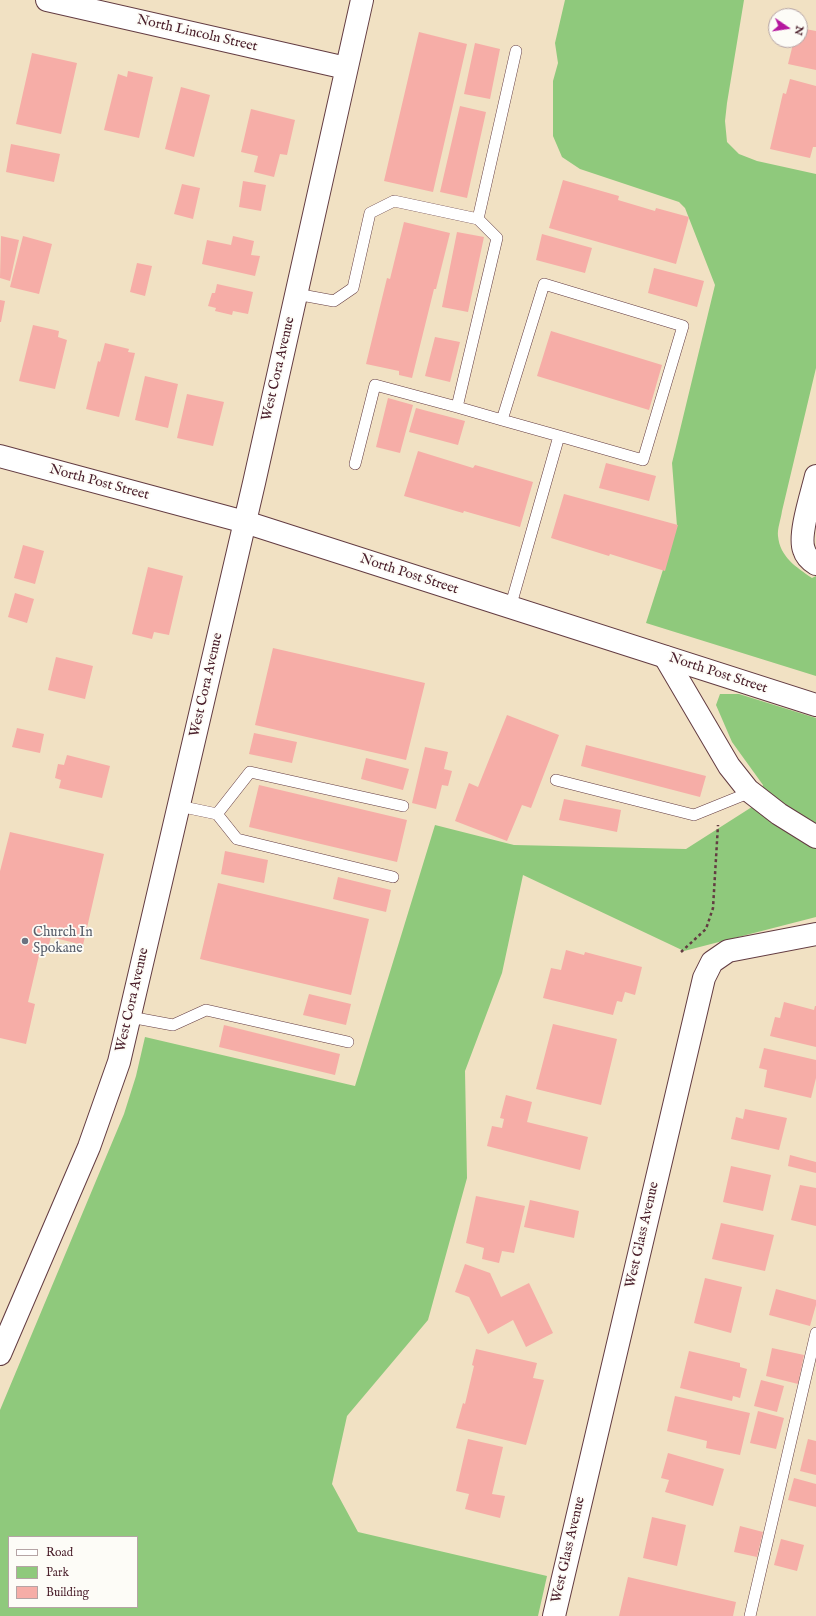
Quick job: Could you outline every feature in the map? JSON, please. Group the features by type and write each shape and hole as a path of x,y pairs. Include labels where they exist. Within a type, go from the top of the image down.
{"street":[{"name":"North Lincoln Street","path":"47,0 346,68"},
{"name":"West Cora Avenue","path":"0,1354 89,1147 119,1062 245,522 362,0"},
{"name":"North Post Street","path":"0,456 245,522 816,705"},
{"path":"814,563 803,550 802,536 816,476"},
{"path":"665,657 729,766 748,790 779,814 816,837"},
{"name":"West Glass Avenue","path":"554,1616 704,978 712,962 728,951 816,934"}],"lane":[{"path":"478,219 516,51"},
{"path":"296,294 334,301 353,288 370,213 394,201 478,219 497,238 457,407"},
{"path":"355,464 375,385 643,460 684,326 544,284 502,420"},
{"path":"510,608 559,436"},
{"path":"217,814 250,772 403,806"},
{"path":"556,780 694,815 741,796 748,790"},
{"path":"179,806 217,814 237,838 393,877"},
{"path":"130,1017 172,1025 206,1010 348,1042"},
{"path":"750,1616 816,1333"}],"path":[{"path":"681,952 706,929 713,908 719,806"}],"green space":[{"path":"565,0 744,0 727,103 725,121 727,142 739,154 757,161 816,174 816,368 778,533 779,543 785,556 800,570 812,578 816,576 816,676 646,623 677,526 672,463 715,285 685,208 679,202 580,169 562,157 553,136 553,81 558,63 555,43"},
{"path":"720,694 739,694 816,718 816,917 684,951 523,875 502,973 465,1071 467,1178 428,1320 347,1416 332,1484 358,1532 547,1576 538,1616 0,1616 0,1410 124,1114 136,1076 145,1037 355,1086 435,825 514,845 686,849 755,805 763,785 732,742 716,705"}],"building":[{"path":"808,30 816,31 816,70 788,64 792,48 808,48"},
{"path":"419,32 467,44 433,192 384,181"},
{"path":"475,43 500,49 490,99 464,94"},
{"path":"32,53 77,63 61,134 16,124"},
{"path":"128,71 153,77 139,138 104,130 118,74 127,77"},
{"path":"790,79 816,86 816,147 813,147 810,158 770,149 783,93 786,94"},
{"path":"181,87 210,95 194,157 165,149"},
{"path":"460,106 486,112 467,198 440,192"},
{"path":"251,109 295,120 287,155 280,154 274,177 254,172 258,156 241,152"},
{"path":"11,144 60,154 54,182 6,172"},
{"path":"563,180 619,196 618,200 655,211 656,208 689,217 676,264 549,228"},
{"path":"243,181 266,185 261,211 239,207"},
{"path":"182,184 200,188 193,219 174,214"},
{"path":"404,222 450,233 436,289 434,289 412,378 399,375 399,371 366,364 387,278 390,279"},
{"path":"457,232 484,237 468,312 442,307"},
{"path":"542,234 592,248 585,273 536,260"},
{"path":"1,236 19,240 10,281 0,278"},
{"path":"23,236 52,244 39,294 10,287"},
{"path":"233,236 254,241 251,255 260,256 255,276 202,264 207,240 231,245"},
{"path":"137,263 152,266 145,296 130,292"},
{"path":"654,268 704,281 697,307 648,293"},
{"path":"217,284 253,292 248,314 233,311 232,315 215,311 216,308 208,306 212,293 215,293"},
{"path":"0,300 5,301 1,322 0,322"},
{"path":"33,325 59,331 58,337 67,340 55,389 19,381"},
{"path":"551,331 662,365 649,410 537,376"},
{"path":"435,337 460,342 450,382 425,376"},
{"path":"105,343 129,349 128,352 135,353 119,417 86,409 98,361 100,362"},
{"path":"145,376 178,384 168,428 135,420"},
{"path":"187,394 224,402 213,446 177,438"},
{"path":"388,398 413,405 400,453 376,447"},
{"path":"416,408 465,421 458,445 409,432"},
{"path":"418,451 473,468 475,465 533,482 520,527 404,496"},
{"path":"606,463 656,476 649,501 599,488"},
{"path":"564,494 678,525 665,571 551,538"},
{"path":"23,545 44,551 35,584 14,578"},
{"path":"148,567 183,576 169,635 154,632 152,639 132,634"},
{"path":"15,593 34,599 27,623 8,617"},
{"path":"273,648 425,683 406,760 255,725"},
{"path":"56,657 93,666 85,699 48,690"},
{"path":"507,715 559,735 531,808 522,805 507,841 455,821 469,783 478,787"},
{"path":"17,728 44,734 40,753 12,747"},
{"path":"254,733 297,742 292,763 249,754"},
{"path":"586,745 706,776 700,797 581,766"},
{"path":"425,747 448,752 444,769 452,771 448,786 442,785 436,809 412,803"},
{"path":"67,755 110,766 102,798 59,788 61,780 55,778 58,764 64,765"},
{"path":"366,758 409,769 403,790 361,779"},
{"path":"259,785 407,820 397,862 249,827"},
{"path":"564,799 621,810 617,832 559,820"},
{"name":"Church In Spokane","path":"10,832 104,854 83,945 51,937 48,948 41,947 28,1002 35,1004 26,1044 0,1038 0,871"},
{"path":"225,851 268,860 264,883 221,874"},
{"path":"338,877 391,890 386,912 333,899"},
{"path":"218,883 369,919 351,995 200,959"},
{"path":"566,950 584,955 585,952 642,967 635,995 625,992 622,1002 617,1001 613,1015 543,998 551,968 561,970"},
{"path":"309,994 351,1004 346,1025 303,1015"},
{"path":"784,1002 814,1010 816,1006 816,1047 770,1036 775,1017 780,1018"},
{"path":"553,1024 617,1039 601,1105 536,1089"},
{"path":"224,1025 340,1054 335,1075 219,1047"},
{"path":"764,1048 816,1060 816,1078 811,1098 764,1087 767,1070 759,1068"},
{"path":"506,1095 532,1102 527,1122 588,1137 580,1170 487,1146 492,1126 502,1128 504,1119 500,1118"},
{"path":"745,1109 787,1118 779,1150 731,1139 736,1117 743,1119"},
{"path":"790,1155 816,1162 816,1173 788,1166"},
{"path":"731,1166 771,1175 763,1211 723,1202"},
{"path":"800,1185 816,1188 816,1226 791,1220"},
{"path":"476,1196 525,1206 514,1253 502,1251 499,1263 482,1259 484,1248 466,1243"},
{"path":"530,1200 579,1211 574,1238 524,1227"},
{"path":"721,1223 774,1235 765,1271 712,1259"},
{"path":"465,1264 490,1273 501,1297 529,1283 553,1333 526,1347 513,1320 488,1334 469,1297 455,1292"},
{"path":"705,1278 742,1287 731,1333 694,1323"},
{"path":"776,1289 816,1300 810,1326 769,1315"},
{"path":"772,1348 804,1355 798,1384 766,1376"},
{"path":"476,1349 537,1363 533,1378 544,1380 526,1445 456,1428 463,1403 465,1404 474,1366 472,1365"},
{"path":"689,1351 740,1363 740,1367 747,1369 740,1398 733,1396 732,1401 680,1388"},
{"path":"761,1380 784,1386 777,1412 754,1406"},
{"path":"675,1396 750,1413 740,1455 706,1448 707,1441 667,1431"},
{"path":"758,1411 784,1418 776,1449 750,1443"},
{"path":"468,1439 503,1447 492,1494 505,1496 500,1518 465,1509 469,1494 456,1491"},
{"path":"808,1439 816,1441 816,1475 800,1471"},
{"path":"668,1453 724,1469 713,1506 665,1492 669,1480 661,1478"},
{"path":"794,1478 816,1484 816,1507 788,1500"},
{"path":"652,1517 686,1525 677,1566 643,1558"},
{"path":"740,1526 763,1532 757,1557 734,1552"},
{"path":"781,1539 804,1545 797,1571 774,1565"},
{"path":"628,1577 736,1602 733,1616 619,1616"}],"place":[{"name":"Church In Spokane","path":"25,941"}]}
